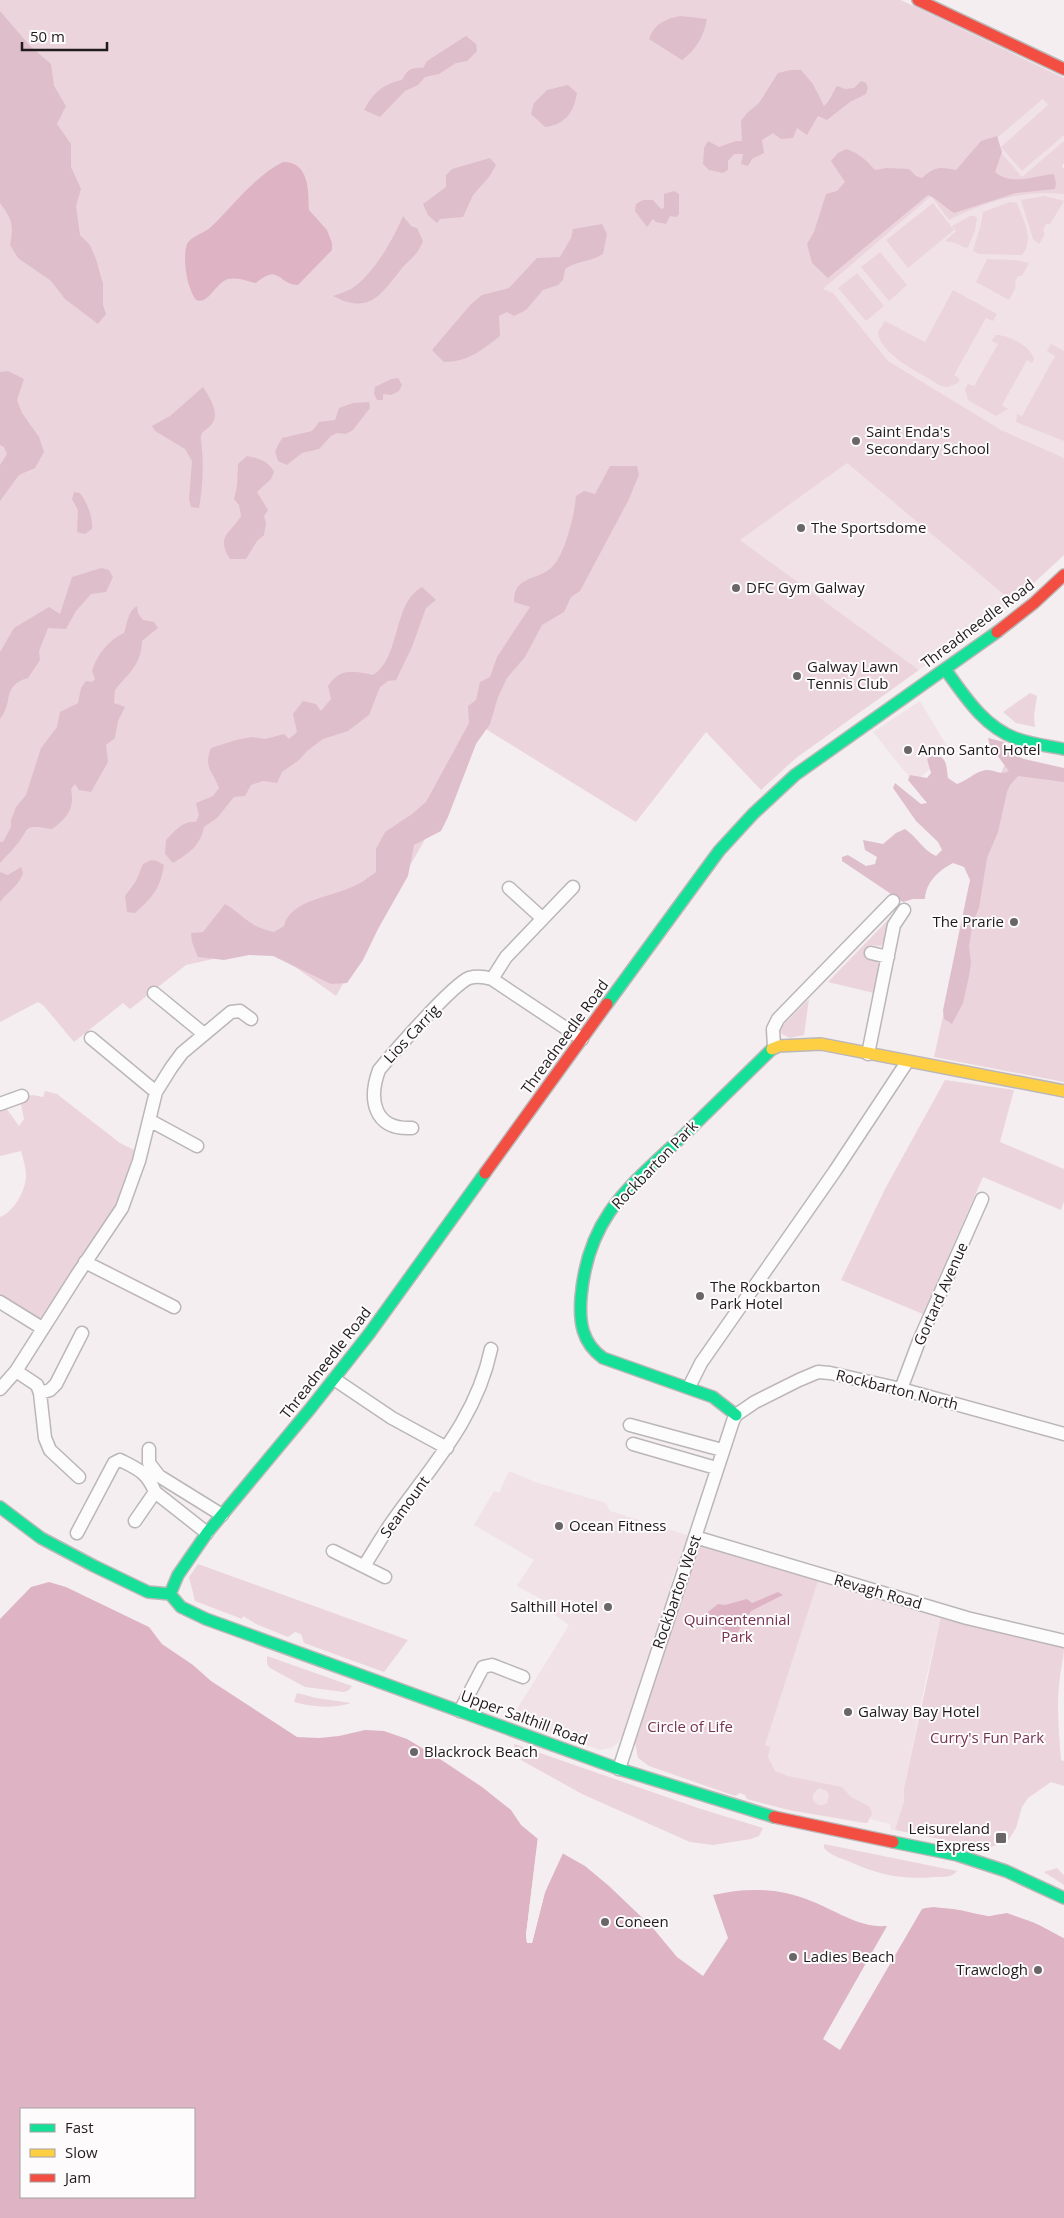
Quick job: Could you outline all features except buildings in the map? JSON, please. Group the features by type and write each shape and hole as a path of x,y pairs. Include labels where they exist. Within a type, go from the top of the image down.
{"main road":[{"path":"918,0 1064,69"},
{"name":"Threadneedle Road","path":"170,1594 178,1575 207,1533 334,1379 719,851 753,814 795,775 945,669 1034,603 1064,575"},
{"path":"945,669 969,701 993,726 1014,738 1064,750"},
{"path":"774,1047 809,1043 1064,1091"},
{"name":"Rockbarton Park","path":"736,1415 712,1397 690,1387 603,1358 592,1351 585,1342 580,1328 581,1290 585,1267 595,1240 612,1208 649,1168 774,1047"},
{"path":"0,1507 40,1538 94,1566 148,1592 170,1594"},
{"name":"Upper Salthill Road","path":"170,1594 181,1607 206,1619 619,1769 780,1819 957,1855 1021,1876 1064,1898"}],"street":[{"path":"573,887 501,963 492,979 582,1039"},
{"path":"509,888 542,918"},
{"path":"774,1047 773,1029 778,1018 893,901"},
{"path":"868,1054 894,925 904,910"},
{"path":"872,953 888,956"},
{"name":"Lios Carrig","path":"412,1128 394,1126 379,1115 373,1095 374,1083 379,1070 460,984 470,978 484,977 492,979"},
{"path":"154,993 204,1034"},
{"path":"0,1389 16,1371 85,1262 115,1221 127,1198 156,1092 175,1060 235,1010 251,1019"},
{"path":"90,1038 156,1092"},
{"path":"690,1387 700,1363 835,1170 907,1062"},
{"path":"0,1104 22,1096"},
{"path":"149,1120 197,1146"},
{"name":"Gortard Avenue","path":"900,1389 982,1199"},
{"path":"85,1262 174,1307"},
{"path":"0,1302 42,1328"},
{"path":"40,1393 50,1390 56,1384 82,1333"},
{"name":"Seamount","path":"364,1566 397,1514 447,1448 468,1413 488,1363 491,1350"},
{"path":"16,1371 31,1379 37,1385 40,1393 39,1402 47,1444 50,1450 79,1478"},
{"name":"Rockbarton North","path":"736,1415 755,1402 818,1372 900,1389 1064,1434"},
{"path":"334,1379 386,1414 447,1448"},
{"name":"Rockbarton West","path":"619,1769 716,1468 736,1415"},
{"path":"630,1425 722,1450"},
{"path":"633,1444 716,1468"},
{"path":"148,1450 149,1463 159,1476 222,1515"},
{"path":"77,1533 114,1463 120,1460 144,1472 150,1480 154,1492 207,1533"},
{"path":"136,1521 154,1492"},
{"name":"Revagh Road","path":"695,1537 967,1618 1064,1641"},
{"path":"333,1551 385,1577"},
{"path":"460,1711 483,1667 492,1665 523,1677"}],"shaded area":[{"path":"0,11 30,46 51,64 54,86 66,106 57,124 71,144 71,167 81,189 76,206 80,235 90,245 103,284 103,305 106,314 98,324 65,299 51,281 18,258 10,245 11,222 0,203"},
{"path":"681,16 707,19 699,42 682,60 649,39 658,25"},
{"path":"466,36 476,44 477,51 467,61 456,63 439,74 425,77 418,85 405,91 380,117 364,110 379,90 389,84 402,80 410,70 423,68 427,61"},
{"path":"801,70 813,84 824,106 837,86 845,89 854,88 861,81 866,83 868,88 866,94 850,102 827,120 818,116 807,135 797,128 793,138 781,139 773,133 762,140 764,153 752,159 748,166 741,164 743,154 734,154 728,161 728,170 723,173 709,170 703,164 704,148 708,141 719,147 736,141 742,141 741,121 759,103 778,73"},
{"name":"Saint Enda's Secondary School","path":"1064,82 1064,163 1062,167 1064,168 1064,555 1002,612 919,670 740,540 635,452 1004,131"},
{"path":"568,85 577,93 571,112 558,124 545,127 531,114 534,103 547,90"},
{"path":"997,136 1002,152 995,172 1001,176 1015,179 1054,174 1055,189 1016,193 954,213 928,195 828,278 812,263 807,244 814,232 826,194 837,191 845,182 831,161 838,153 846,149 862,157 875,170 886,168 909,169 916,176 922,178 938,168 956,170 981,141"},
{"path":"490,158 496,165 489,177 473,195 463,217 440,219 437,223 428,215 423,204 446,187 446,175 452,169"},
{"path":"283,162 292,163 303,172 306,179 309,210 327,230 332,243 332,250 298,285 286,282 275,275 264,277 256,283 239,279 228,279 223,281 205,299 201,301 196,300 186,273 185,257 187,244 212,226 263,175"},
{"path":"674,191 679,194 679,214 676,217 670,216 666,224 656,222 653,219 647,227 635,211 636,204 643,200 653,200 661,209 664,208 664,194"},
{"path":"403,216 411,226 417,228 423,241 416,253 380,294 373,299 365,303 356,303 333,296 351,289 367,275 388,246"},
{"path":"602,224 607,234 603,254 565,269 563,280 558,285 543,290 526,310 514,316 507,312 499,316 500,336 487,346 460,360 444,362 432,350 471,304 482,295 509,288 537,258 560,257 571,238 573,229"},
{"path":"8,371 24,379 17,400 22,413 39,437 44,452 35,468 19,475 0,501 0,465 7,454 4,447 0,445 0,372"},
{"path":"398,378 402,385 399,391 391,395 383,394 383,400 377,400 374,394 375,387 391,379"},
{"path":"203,387 213,405 215,416 214,421 202,433 201,437 203,474 199,508 191,507 189,499 192,461 185,449 155,431 152,426 170,416"},
{"path":"369,402 370,408 353,430 346,434 337,433 331,436 319,449 302,453 287,465 278,461 275,451 282,438 312,431 319,422 335,420 339,408 353,403"},
{"path":"247,456 266,463 274,472 271,479 257,492 268,510 264,516 266,523 264,535 257,541 246,559 230,559 224,545 224,540 241,516 239,505 234,499 237,486 238,464"},
{"path":"610,466 637,466 639,475 628,501 580,591 571,597 564,612 542,625 525,657 507,678 498,697 490,724 476,744 441,831 414,845 408,876 363,960 347,983 331,984 273,956 249,955 224,960 198,957 192,942 191,933 203,932 225,904 253,924 274,932 284,926 288,917 304,904 347,889 376,872 376,849 385,832 426,802 469,723 468,706 476,700 480,682 490,677 497,657 530,607 514,602 518,587 553,566 562,552 569,533 576,496 584,491 595,494"},
{"path":"74,492 80,493 90,515 92,529 85,534 77,532 78,510 72,499"},
{"path":"101,568 109,570 113,577 106,592 91,594 76,611 66,629 48,628 39,651 40,660 28,678 14,685 0,719 0,652 14,628 49,607 60,614 72,577"},
{"path":"422,587 436,600 426,608 412,647 396,680 388,681 380,687 369,715 348,731 323,739 282,772 277,783 263,781 251,785 245,796 234,797 217,818 204,827 197,844 173,863 165,854 166,840 183,825 196,822 199,815 196,803 213,796 219,788 208,765 211,748 252,737 265,739 284,734 289,739 297,732 293,714 303,701 316,704 321,711 331,699 328,686 337,676 348,672 373,675 382,667 388,656 406,605 412,595"},
{"path":"137,606 138,613 143,620 154,622 158,628 142,641 137,663 115,690 114,703 125,707 118,721 115,738 106,745 108,762 91,792 79,790 75,784 71,789 71,808 62,821 52,829 31,827 28,829 0,863 0,842 3,842 11,827 11,820 16,807 26,795 41,748 57,727 60,712 78,703 81,688 86,681 92,682 95,679 92,671 100,654 108,644 124,633 130,614"},
{"path":"920,701 950,751 914,783 873,732"},
{"path":"988,738 1004,742 1015,755 1024,759 1064,768 1064,782 1018,776 1010,785 998,832 987,858 979,908 973,922 969,946 971,963 963,1003 952,1024 944,1019 943,1010 970,880 964,867 953,863 942,870 930,882 925,899 913,899 903,902 842,861 842,857 848,855 866,866 875,864 877,857 865,850 863,840 883,844 896,833 905,829 936,856 942,850 938,842 916,821 893,788 895,783 921,804 927,803 908,780 910,775 927,778 931,773 927,759 934,754 944,760 948,778 957,784 986,770 1003,773 1009,771 990,746"},
{"path":"151,860 164,865 158,887 147,902 135,913 127,912 125,896 136,881 143,864"},
{"path":"21,867 23,873 19,881 0,902 0,872 8,875"},
{"name":"Salthill Hotel","path":"509,1471 538,1483 606,1503 610,1511 690,1536 673,1576 664,1613 649,1652 624,1733 618,1743 611,1748 600,1750 511,1719 569,1625 552,1613 547,1602 517,1586 534,1560 474,1525 494,1491 499,1493"},
{"name":"Galway Bay Hotel","path":"819,1578 941,1616 904,1788 904,1801 895,1830 891,1830 890,1824 870,1819 867,1823 861,1823 789,1810 747,1799"},
{"path":"49,1582 66,1587 149,1627 162,1644 193,1665 211,1681 297,1737 319,1738 365,1730 384,1731 407,1739 434,1755 482,1787 511,1810 521,1825 538,1839 526,1935 527,1943 532,1943 545,1892 562,1853 585,1866 609,1886 652,1927 677,1957 703,1976 728,1938 713,1895 751,1890 787,1893 811,1901 858,1922 887,1926 823,2039 840,2050 922,1909 939,1907 988,1916 1005,1913 1013,1914 1064,1938 1064,2218 0,2218 0,1619 31,1587"},
{"path":"778,1592 783,1595 751,1611 736,1635 720,1626 708,1612 718,1604 725,1605 747,1599 752,1603"}],"green space":[{"path":"0,0 901,0 1064,78 1064,135 1022,171 1001,147 1048,105 1043,99 992,142 1022,177 1064,141 1064,163 1062,167 1064,168 1064,194 1034,193 1005,198 949,220 931,196 823,289 833,293 888,361 1001,430 1064,458 1064,555 1013,602 847,463 740,540 919,670 796,758 761,790 706,732 636,822 476,723 428,834 336,996 267,947 186,965 130,1009 123,1003 74,1042 44,1006 38,1002 0,1022"},
{"path":"1045,196 1064,201 1050,224 1046,224 1043,230 1045,234 1039,244 1033,239 1021,200"},
{"path":"1010,202 1017,203 1027,229 1028,243 1022,255 979,254 973,251 983,212"},
{"path":"933,203 954,230 908,268 886,240"},
{"path":"970,216 977,218 975,231 968,247 945,241 956,231 952,226"},
{"path":"880,252 907,285 889,301 861,267"},
{"path":"987,259 1016,260 1029,263 1022,276 1018,276 1015,282 1016,287 1009,300 976,282"},
{"path":"857,273 884,306 866,321 838,288"},
{"path":"953,290 997,314 993,321 986,318 954,375 960,379 958,383 948,387 941,386 913,370 894,356 880,340 878,332 885,321 925,342"},
{"path":"996,335 1007,337 1025,346 1033,355 1034,360 1032,363 1027,360 1002,405 1008,409 996,416 968,400 965,389 968,384 974,386 998,344 991,341"},
{"path":"1051,344 1064,351 1064,441 1016,422 1017,414 1022,416 1055,356 1047,351"},
{"path":"1030,693 1037,696 1034,715 1035,727 1016,723 1003,712"},
{"name":"The Prarie","path":"1007,759 1064,770 1064,1082 934,1057 991,797"},
{"path":"888,920 886,938 881,946 869,945 866,958 876,960 880,967 874,993 828,982"},
{"path":"809,999 804,1035 790,1038 782,1034 780,1030 782,1026"},
{"path":"945,1080 1014,1090 1000,1142 1064,1169 1064,1201 1061,1210 983,1177 923,1314 841,1280 885,1189"},
{"path":"45,1091 57,1094 120,1143 136,1151 113,1212 77,1263 46,1313 40,1318 32,1317 0,1297 0,1217 10,1210 18,1200 24,1187 26,1175 21,1151 0,1156 0,1111 6,1108 19,1126 24,1119 21,1104 23,1098 32,1095 43,1097"},
{"name":"Quincentennial Park","path":"697,1542 819,1578 765,1745 770,1747 768,1757 775,1771 788,1776 842,1787 851,1797 870,1807 872,1814 867,1823 789,1810 747,1799 745,1795 740,1793 735,1796 649,1766 638,1758 635,1743","holes":["819,1788 827,1791 829,1796 827,1803 821,1805 814,1802 813,1794"]},
{"path":"198,1564 408,1640 384,1672 304,1643 301,1634 295,1632 288,1637 256,1624 243,1616 242,1619 195,1601 189,1577"},
{"name":"Curry's Fun Park","path":"941,1616 1064,1646 1058,1708 1061,1760 1064,1761 1064,1786 1051,1782 1028,1798 1022,1807 1016,1828 1008,1841 982,1850 895,1830 904,1801 904,1788"},
{"path":"267,1656 352,1686 344,1692 305,1687 270,1668 267,1664"},
{"path":"297,1693 351,1703 329,1707 308,1705 294,1702"},
{"path":"514,1744 698,1808 763,1828 759,1836 751,1839 713,1845 690,1842 582,1794 521,1760 515,1754"},
{"path":"824,1844 957,1871 953,1875 944,1877 911,1878 880,1873 829,1853 824,1848"},
{"path":"1057,1868 1064,1875 1064,1885 1044,1872"}],"pier":[{"path":"70,1586 150,1625 154,1629 69,1588"},
{"path":"538,1836 540,1840 529,1940 543,1891 560,1852 564,1851 545,1892 532,1943 527,1943 526,1935"},
{"path":"933,1904 963,1907 989,1913 1008,1910 1039,1922 1064,1935 1064,1938 1038,1924 1007,1913 989,1916 963,1910 933,1907"}],"traffic: fast":[{"path":"607,1004 719,851 753,814 795,775 997,632"},
{"path":"945,669 975,709 993,726 1021,740 1064,749"},
{"path":"736,1415 713,1397 603,1358 590,1346 583,1331 581,1297 585,1269 592,1245 602,1224 615,1205 646,1170 772,1049"},
{"path":"170,1594 178,1575 207,1533 310,1409 369,1334 485,1173"},
{"path":"0,1507 41,1538 94,1566 148,1592 170,1594"},
{"path":"170,1594 181,1607 206,1619 619,1769 774,1817"},
{"path":"893,1842 957,1855 1006,1871 1064,1898"}],"traffic: slow":[{"path":"772,1049 779,1046 821,1044 1064,1091"}],"traffic: jam":[{"path":"918,0 1064,69"},
{"path":"997,632 1034,603 1064,575"},
{"path":"485,1173 607,1004"},
{"path":"774,1817 893,1842"}],"place":[{"name":"Saint Enda's Secondary School","path":"856,441"},
{"name":"The Sportsdome","path":"801,528"},
{"name":"DFC Gym Galway","path":"736,588"},
{"name":"Galway Lawn Tennis Club","path":"797,676"},
{"name":"Anno Santo Hotel","path":"908,750"},
{"name":"The Prarie","path":"1014,922"},
{"name":"The Rockbarton Park Hotel","path":"700,1296"},
{"name":"Ocean Fitness","path":"559,1526"},
{"name":"Salthill Hotel","path":"608,1607"},
{"name":"Galway Bay Hotel","path":"848,1712"},
{"name":"Blackrock Beach","path":"414,1752"},
{"name":"Leisureland Express","path":"1001,1838"},
{"name":"Coneen","path":"605,1922"},
{"name":"Ladies Beach","path":"793,1957"},
{"name":"Trawclogh","path":"1038,1970"}],"park label":[{"name":"Circle of Life","path":"690,1727"}]}
